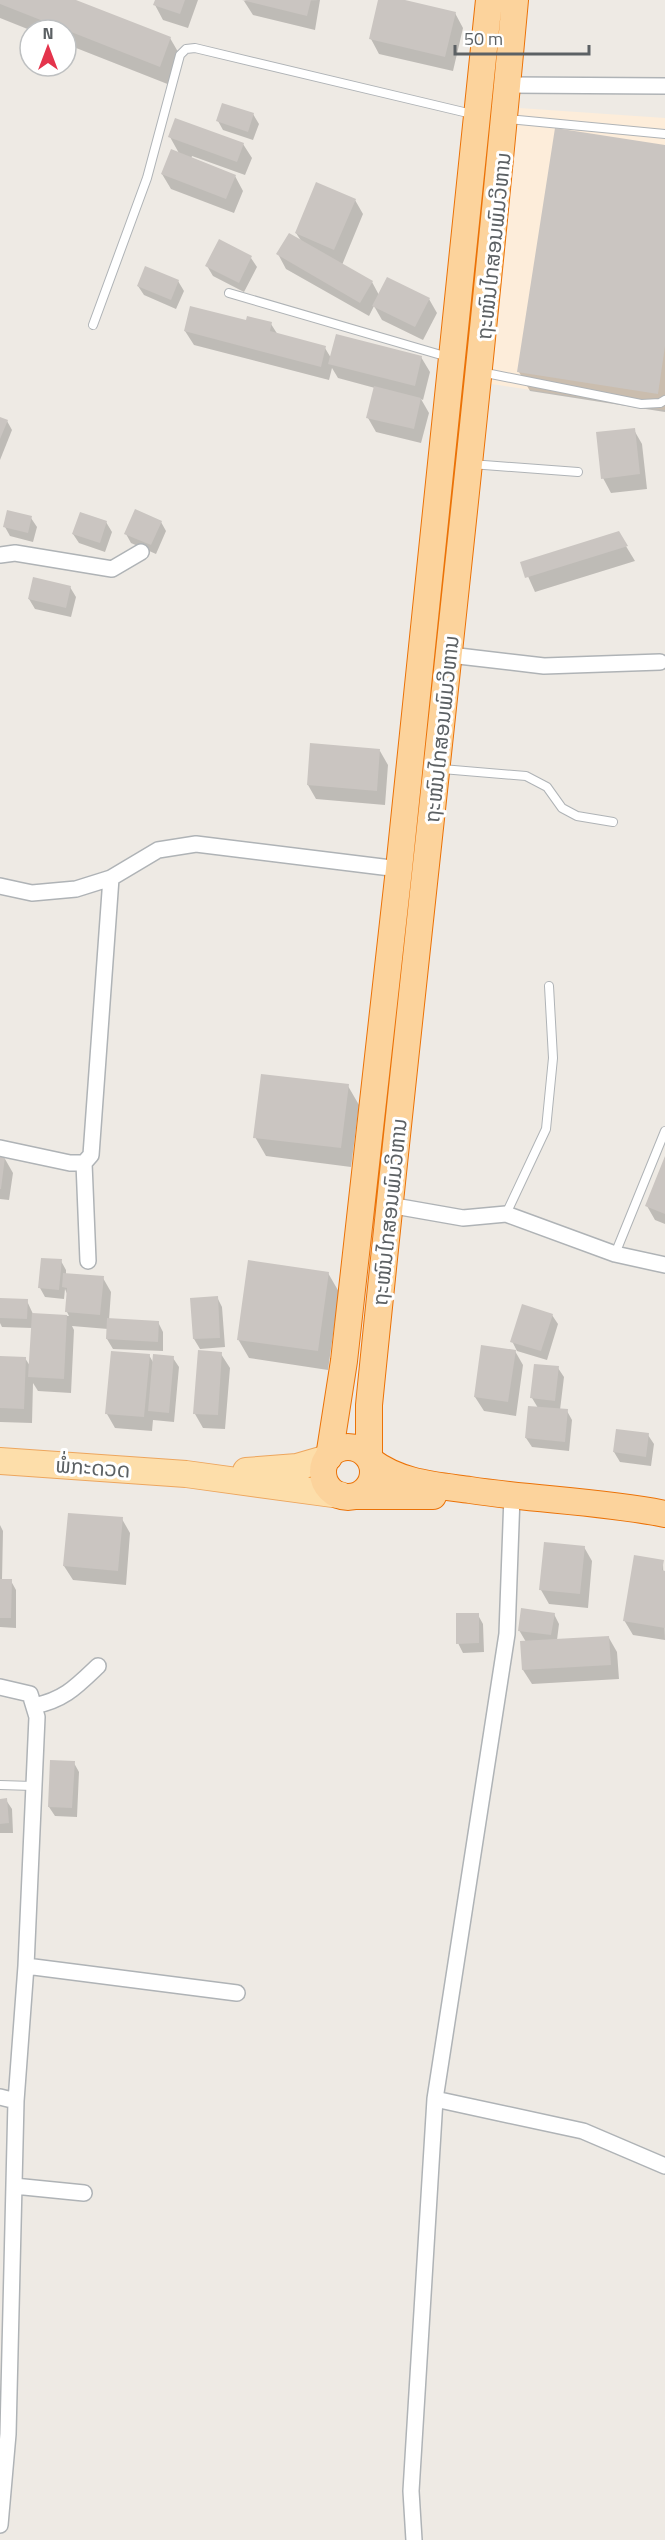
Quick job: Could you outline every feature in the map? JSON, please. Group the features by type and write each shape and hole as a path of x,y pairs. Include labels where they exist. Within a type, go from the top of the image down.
{"highway":[{"name":"ຖະໜົນໄກສອນພົມວິຫານ","path":"328,1457 344,1361 399,869 489,0"},
{"name":"ຖະໜົນໄກສອນພົມວິຫານ","path":"370,1459 369,1405 410,1002 480,372 515,0"},
{"path":"384,999 410,1002"},
{"path":"512,1496 348,1495 328,1486 325,1480 324,1465 334,1451 349,1447 357,1449 386,1472 410,1481 665,1514"},
{"path":"348,1495 362,1493 371,1482 373,1468 370,1459"}],"main road":[{"path":"186,1474 297,1467 328,1457"},
{"name":"ພໍ່ກະດວດ","path":"0,1461 186,1474"},
{"path":"186,1474 348,1495"}],"street":[{"path":"507,85 665,86"},
{"path":"0,555 15,553 112,570 141,552"},
{"path":"450,655 544,666 660,662"},
{"path":"0,886 32,893 76,889 111,878 158,850 196,844 399,869"},
{"path":"88,1261 84,1163 91,1155 111,878"},
{"path":"0,1148 70,1163 84,1163"},
{"path":"389,1204 463,1218 506,1214 615,1254 665,1265"},
{"path":"414,2540 411,2491 435,2099 507,1634 512,1496"},
{"path":"33,1706 54,1702 69,1693 98,1666"},
{"path":"0,1687 30,1694 37,1718 26,1966 15,2101 14,2186 4,2356 8,2434 0,2525"},
{"path":"26,1966 237,1993"},
{"path":"0,2097 15,2101"},
{"path":"435,2099 583,2131 665,2166"},
{"path":"14,2186 84,2193"}],"lane":[{"path":"93,325 147,178 180,55 186,49 195,48 478,115"},
{"path":"505,118 665,134"},
{"path":"229,293 453,358"},
{"path":"480,372 641,404 660,404 665,400"},
{"path":"470,464 578,472"},
{"path":"437,769 526,776 548,787 562,808 577,816 614,822"},
{"path":"506,1214 546,1129 554,1058 549,986"},
{"path":"615,1254 665,1131"},
{"path":"0,1785 33,1786"}],"shaded area":[{"path":"519,108 665,118 665,410 491,384"}],"building":[{"path":"0,0 76,0 171,37 160,67 78,35 78,18 36,18 0,4"},
{"path":"155,0 185,0 180,14 153,5"},
{"path":"242,0 311,0 307,16"},
{"path":"378,0 405,0 456,12 445,57 369,39"},
{"path":"222,103 254,113 248,132 216,121"},
{"path":"175,118 244,143 237,162 168,137"},
{"path":"555,128 665,145 665,346 658,394 517,372"},
{"path":"171,149 236,175 226,199 161,174"},
{"path":"316,182 356,199 334,250 295,233"},
{"path":"289,233 373,281 360,303 276,254"},
{"path":"219,239 252,256 239,283 205,266"},
{"path":"145,266 179,280 171,300 137,286"},
{"path":"387,277 430,298 415,327 372,306"},
{"path":"190,306 246,320 247,316 272,322 270,331 326,346 321,367 184,331"},
{"path":"336,334 422,356 415,386 328,364"},
{"path":"374,386 421,398 414,429 366,418"},
{"path":"0,417 8,420 0,439"},
{"path":"635,428 640,474 601,479 596,432"},
{"path":"135,509 162,521 151,545 124,534"},
{"path":"7,510 32,516 28,533 3,527"},
{"path":"80,512 107,521 100,543 72,534"},
{"path":"619,531 628,546 525,578 520,562"},
{"path":"33,577 71,586 66,608 28,599"},
{"path":"310,743 380,749 377,791 307,785"},
{"path":"261,1074 349,1084 341,1148 253,1138"},
{"path":"665,1156 665,1214 645,1206"},
{"path":"0,1157 5,1157 1,1189 0,1189"},
{"path":"41,1258 62,1259 59,1290 38,1288"},
{"path":"248,1260 329,1272 318,1351 237,1340"},
{"path":"63,1273 104,1276 100,1315 65,1312 67,1288 62,1287"},
{"path":"218,1296 220,1338 193,1339 190,1298"},
{"path":"0,1298 28,1299 27,1319 0,1318"},
{"path":"522,1304 553,1314 541,1351 510,1342"},
{"path":"32,1313 67,1315 64,1379 28,1377"},
{"path":"107,1318 159,1321 158,1342 106,1339"},
{"path":"481,1345 516,1350 508,1402 474,1397"},
{"path":"198,1350 222,1352 218,1415 193,1414"},
{"path":"111,1351 150,1354 144,1417 105,1414"},
{"path":"153,1354 174,1356 169,1413 148,1411"},
{"path":"0,1356 26,1357 24,1409 0,1408"},
{"path":"534,1364 559,1366 555,1401 530,1398"},
{"path":"528,1406 568,1409 565,1442 525,1438"},
{"path":"616,1429 649,1433 646,1457 613,1452"},
{"path":"68,1513 123,1517 118,1571 63,1566"},
{"path":"544,1542 585,1546 580,1594 539,1590"},
{"path":"634,1555 664,1560 662,1570 665,1571 665,1628 623,1621"},
{"path":"0,1579 12,1579 11,1618 0,1618"},
{"path":"521,1608 555,1613 551,1635 518,1631"},
{"path":"456,1613 479,1613 479,1643 456,1644"},
{"path":"609,1636 611,1665 522,1670 520,1641"},
{"path":"50,1760 75,1761 72,1808 48,1807"},
{"path":"7,1798 9,1823 0,1824 0,1799"}]}
